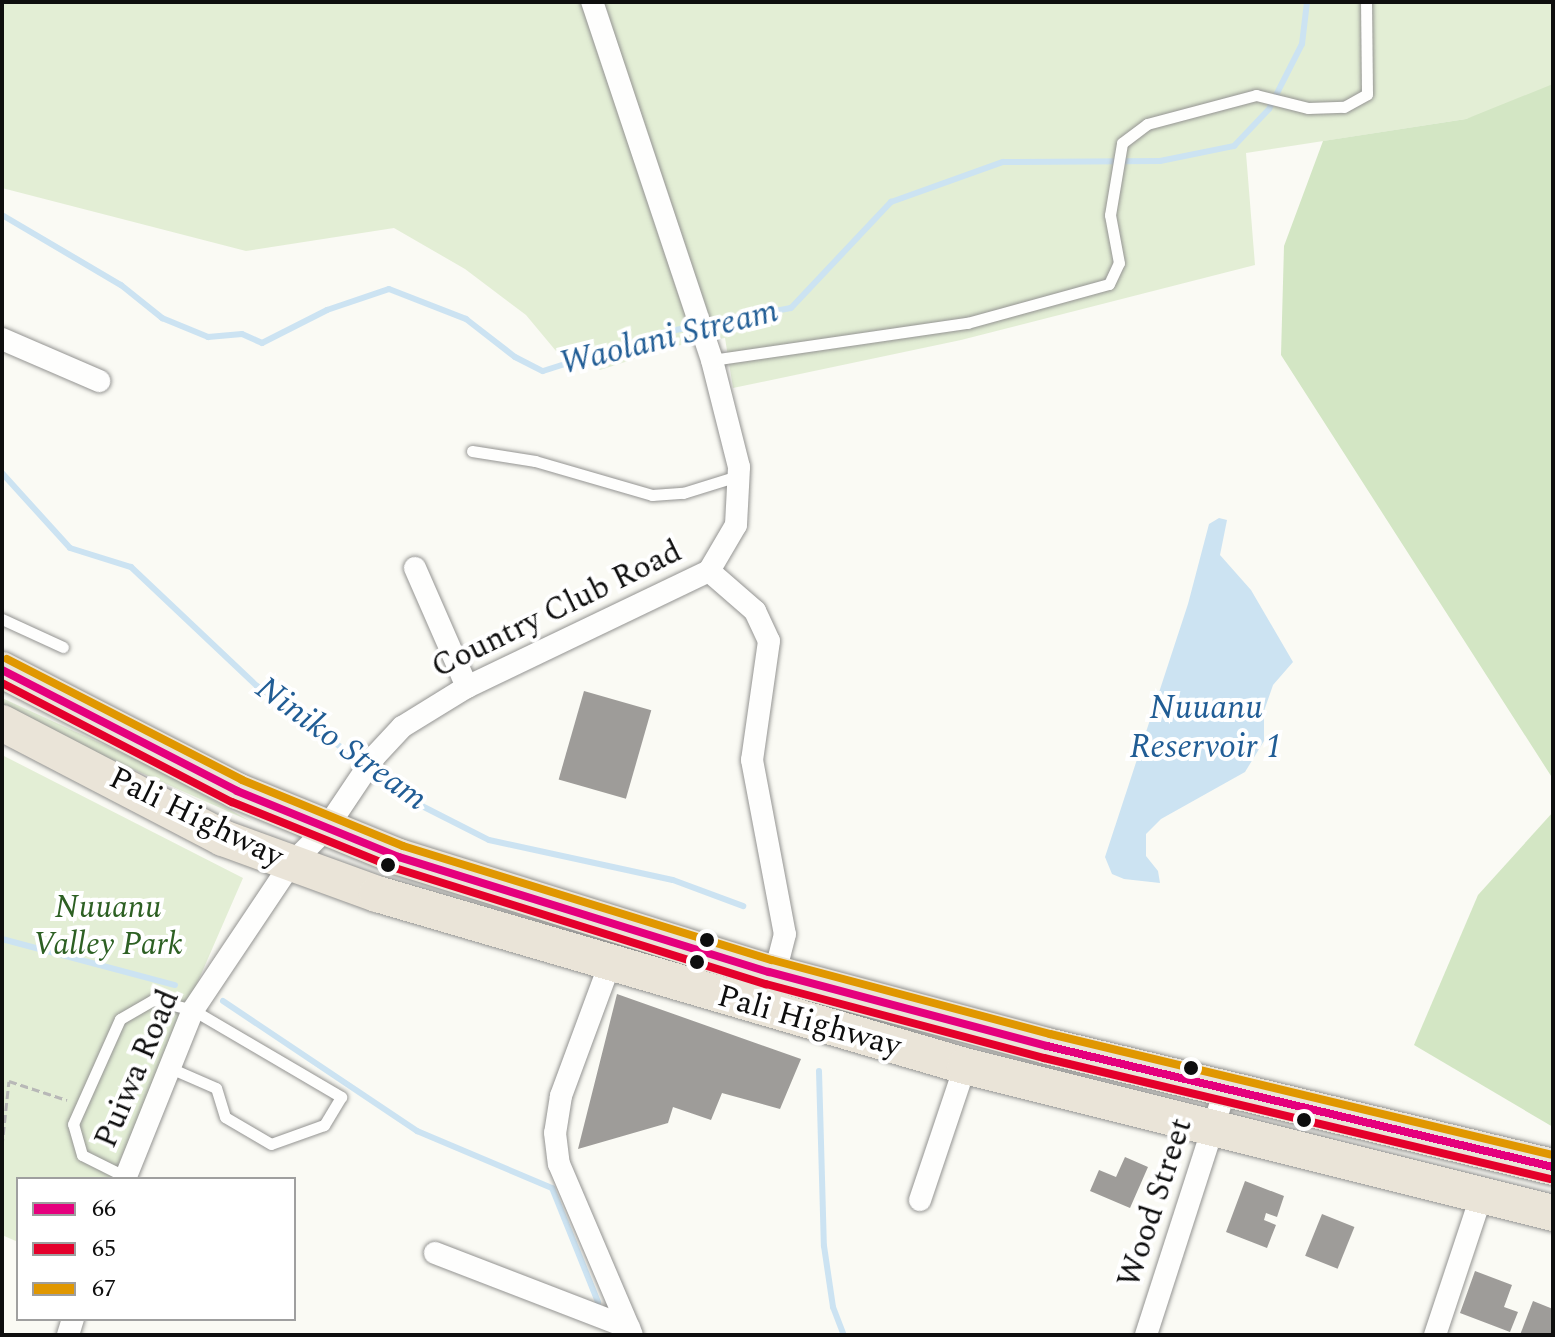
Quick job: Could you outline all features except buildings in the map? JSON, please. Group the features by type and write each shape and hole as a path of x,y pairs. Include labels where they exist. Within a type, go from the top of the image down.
{"highway":[{"name":"Pali Highway","path":"2,670 237,791 326,829 498,887 772,973 1225,1090 1553,1167"},
{"name":"Pali Highway","path":"2,723 223,838 290,865 609,966 965,1066 1213,1131 1553,1213"},
{"path":"498,887 511,905 584,929 600,941 609,966"},
{"path":"609,966 620,949 633,945 753,981 772,973"},
{"path":"1481,1197 1553,1235"}],"street":[{"name":"Country Club Road","path":"290,865 326,829 375,756 402,727 467,687 709,571 736,525 738,476 710,353 697,306 592,2"},
{"path":"2,339 99,381"},
{"path":"415,568 467,687"},
{"path":"709,571 755,611 769,641 752,760 785,934 772,973"},
{"name":"Puiwa Road","path":"126,1177 193,1010 290,865"},
{"path":"609,966 561,1096 555,1133 559,1164 631,1332"},
{"path":"920,1200 965,1066"},
{"name":"Wood Street","path":"1146,1335 1225,1090"},
{"path":"1435,1335 1481,1197"},
{"path":"435,1253 631,1332"}],"lane":[{"path":"710,353 967,323 1109,284 1119,263 1110,215 1122,143 1147,124 1256,95 1308,108 1344,107 1367,94 1366,2"},
{"path":"472,451 535,461 652,495 683,493 738,476"},
{"path":"2,619 63,647"},
{"path":"124,1177 82,1155 73,1124 120,1019 153,1000 193,1010 341,1097 324,1125 271,1144 225,1117 216,1088 170,1068"}],"path":[{"path":"2,1146 9,1081 81,1107"}],"green space":[{"path":"2,2 1553,2 1553,92 1466,119 1246,153 1255,265 961,340 733,388 725,338 675,346 600,370 556,351 526,315 465,269 394,228 246,251 2,188"},
{"path":"1553,84 1553,779 1281,355 1284,246 1323,141 1466,119"},
{"path":"2,698 159,770 252,822 2,711"},
{"name":"Nuuanu Valley Park","path":"2,755 243,878 113,1177 16,1177 16,1241 2,1235"},
{"path":"1553,812 1553,1127 1414,1045 1478,895"}],"water":[{"name":"Nuuanu Reservoir 1","path":"1219,518 1227,520 1220,555 1251,590 1293,662 1273,685 1264,711 1264,741 1245,772 1161,819 1146,834 1146,856 1158,871 1160,883 1124,879 1112,874 1105,857 1188,604 1209,524"}],"waterway":[{"name":"Waolani Stream","path":"2,215 121,285 162,318 208,337 242,334 262,343 327,310 389,289 466,319 515,357 543,371 665,332 791,308 891,202 1003,162 1160,161 1234,146 1269,109 1302,44 1307,2"},
{"name":"Niniko Stream","path":"2,473 70,548 131,567 257,686 420,805 489,840 673,880 743,906"},
{"path":"2,939 175,985"},
{"path":"223,1001 417,1131 552,1188 598,1302"},
{"name":"Niniko Stream","path":"819,1071 824,1246 833,1307 844,1335"}],"transit line":[{"name":"67","path":"7,659 242,780 403,846 772,960 1050,1034 1553,1155"},
{"name":"66","path":"2,670 237,791 399,857 769,972 1047,1046 1553,1167"},
{"name":"65","path":"2,683 232,802 395,868 766,984 1044,1058 1550,1179"}]}
